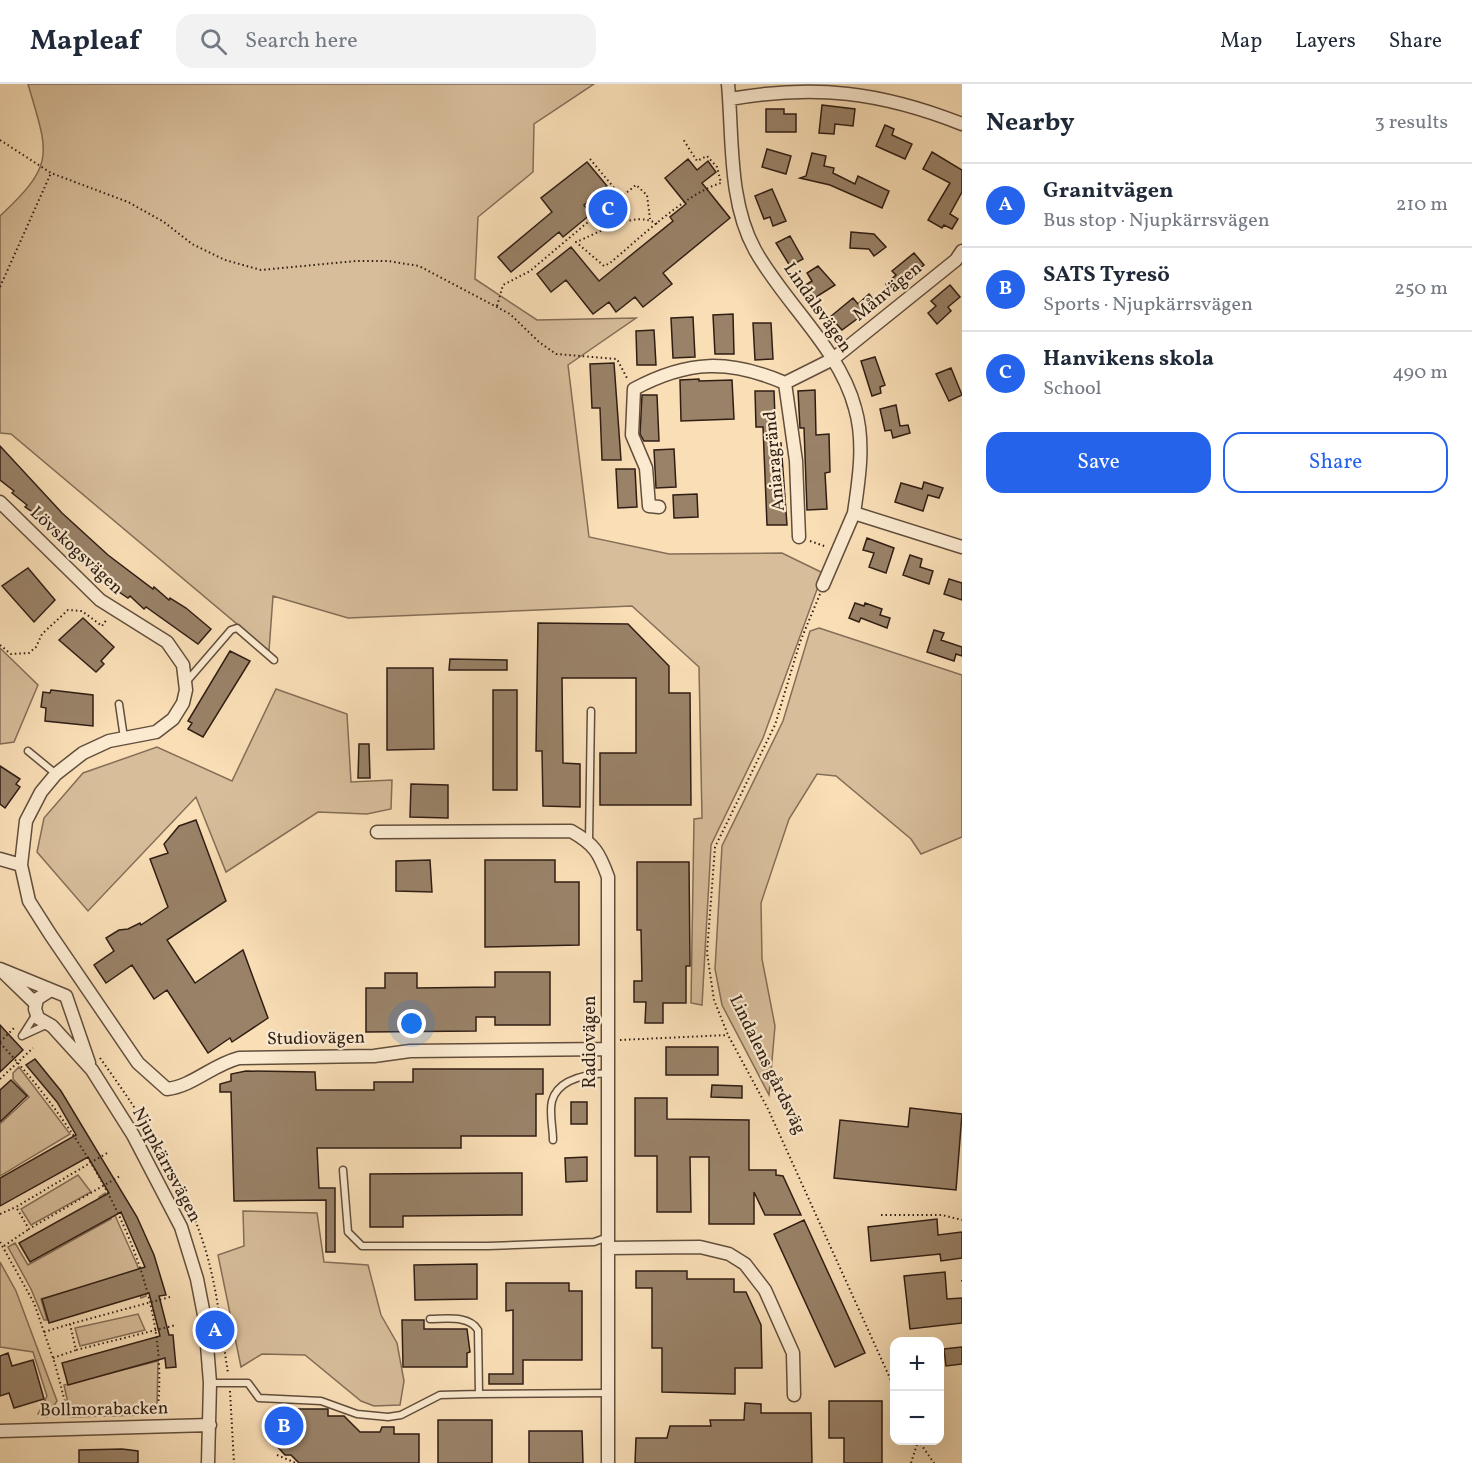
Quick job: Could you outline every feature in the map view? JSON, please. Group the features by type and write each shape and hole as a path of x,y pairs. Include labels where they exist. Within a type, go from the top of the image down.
{"street":[{"name":"Lindalsvägen","path":"728,84 736,197 754,249 833,359 855,408 861,451 854,513"},
{"path":"730,99 759,92 821,88 877,96 927,110 962,124"},
{"name":"Månvägen","path":"833,359 960,260"},
{"path":"654,506 646,468 632,435 634,389 663,373 705,364 742,369 784,382 833,359"},
{"name":"Aniaragränd","path":"784,382 796,461 799,537"},
{"name":"Lövskogsvägen","path":"0,502 99,600 167,642 183,665 186,681"},
{"path":"824,585 854,513 962,547"},
{"path":"0,859 21,865 26,821 41,792 56,774 82,753 109,741 156,732 173,719 183,704 186,681"},
{"path":"376,832 571,831 589,841"},
{"name":"Radiovägen","path":"589,841 600,855 608,877 608,1463"},
{"name":"Studiovägen","path":"21,865 29,901 138,1063 167,1089 181,1088 222,1062 239,1058 374,1056 410,1051 608,1049"},
{"name":"Njupkärrsvägen","path":"0,969 56,991 70,1010 92,1070"},
{"name":"Njupkärrsvägen","path":"0,969 92,1070 133,1135 181,1227 197,1279 206,1320 210,1383 208,1463"},
{"path":"36,1009 40,995 84,984"},
{"path":"49,1025 63,1022 84,984"},
{"path":"608,1243 700,1246 729,1254 744,1264 765,1290 793,1353 794,1395"},
{"name":"Njupkärrsvägen","path":"210,1425 216,1463"},
{"name":"Bollmorabacken","path":"0,1431 210,1425"}],"lane":[{"path":"186,681 231,630 237,628 274,660"},
{"path":"119,704 124,739"},
{"path":"589,841 591,711"},
{"path":"28,751 56,774"},
{"path":"36,1009 22,1036 49,1025"},
{"path":"553,1140 552,1101 559,1089 577,1077 608,1073"},
{"path":"343,1170 348,1232 362,1246 608,1243"},
{"path":"430,1319 466,1320 475,1324 478,1330 479,1394"},
{"path":"210,1383 248,1383 259,1398 321,1401 357,1414 388,1417 401,1415 440,1395 608,1393"}],"path":[{"path":"570,237 604,266 707,187 721,183 717,167 706,156 697,161 693,158 683,139"},
{"path":"0,140 51,173 128,202 164,222 192,244 225,260 261,270 356,261 388,261 419,266 510,314 539,342 556,354 617,359 634,389"},
{"path":"590,159 620,195"},
{"path":"0,287 15,259 51,173"},
{"path":"497,307 503,294 503,285 530,271 620,195 621,197 636,185 648,195 650,219"},
{"path":"576,242 634,219 650,219 657,224"},
{"path":"799,537 838,551"},
{"name":"Lindalens gårdsväg","path":"824,585 800,642 775,725 715,847 707,953 714,1000 728,1035 768,1109 890,1378"},
{"path":"0,645 11,654 29,653 36,647 42,634 68,610 82,611 102,626 107,619"},
{"path":"14,1028 0,1043 73,1131 104,1187 141,1267 155,1330 161,1376 158,1406 151,1412"},
{"path":"608,1049 622,1038 728,1035"},
{"path":"0,1079 33,1048"},
{"path":"0,1214 16,1207 107,1153"},
{"path":"3,1246 120,1176"},
{"path":"16,1207 29,1229"},
{"path":"881,1215 942,1215 962,1220"},
{"path":"0,1242 34,1303 53,1358 69,1417"},
{"path":"44,1332 170,1297"},
{"path":"70,1324 76,1350"},
{"path":"53,1358 176,1325"},
{"path":"911,1463 917,1445"},
{"path":"921,1445 934,1463"},
{"path":"277,1455 296,1463"}],"shaded area":[{"path":"28,84 594,84 534,124 533,172 478,217 475,279 537,320 636,318 568,365 589,537 669,554 782,553 823,573 763,738 711,845 702,1005 691,1003 694,819 702,818 699,667 632,606 348,618 273,596 269,651 11,434 0,433 0,216 31,183 43,156 40,127"},
{"path":"819,628 962,675 962,837 921,854 911,839 836,776 817,774 789,819 761,903 762,959 775,1026 769,1095 722,1005 715,969 722,846 783,721 810,631"},
{"path":"0,648 38,685 14,742 0,744"},
{"path":"276,689 347,714 351,782 392,780 391,809 367,814 318,812 226,872 196,797 88,911 37,852 44,818 83,773 157,747 232,781"},
{"path":"19,1067 70,1134 0,1176 0,1124 29,1097 13,1079 13,1073"},
{"path":"78,1175 91,1192 31,1225 21,1209"},
{"path":"105,1193 138,1267 146,1296 141,1298 134,1273 41,1299 47,1320 44,1320 31,1289 8,1247 15,1243 28,1265 111,1219 99,1197"},
{"path":"243,1211 317,1213 324,1262 368,1265 381,1315 397,1343 404,1381 400,1405 374,1406 361,1401 305,1355 262,1354 241,1367 218,1255 244,1246"},
{"path":"0,1262 16,1291 57,1401 47,1417 38,1414 47,1396 33,1352 0,1347"},
{"path":"138,1314 145,1330 80,1346 75,1328"},
{"path":"158,1361 157,1405 145,1415 71,1417 64,1385"}],"building":[{"path":"822,105 855,109 853,126 835,124 834,134 819,133"},
{"path":"766,109 784,109 784,114 796,114 796,132 766,132"},
{"path":"885,125 894,129 892,135 912,144 905,159 876,146"},
{"path":"767,149 791,156 786,174 762,167"},
{"path":"932,152 962,170 962,192 950,214 958,219 952,229 944,225 942,228 928,220 950,183 923,169"},
{"path":"812,153 826,156 824,166 834,168 833,173 855,184 858,176 889,191 882,208 830,185 800,178 806,176"},
{"path":"688,159 697,170 708,161 716,172 702,183 730,218 663,273 672,284 643,307 635,297 616,312 609,302 593,314 566,280 551,292 537,274 571,247 599,281 673,221 670,217 686,204 665,178"},
{"path":"587,162 607,186 584,205 591,214 563,237 559,232 511,272 498,257 552,212 541,198"},
{"path":"772,189 786,221 773,226 770,217 764,219 755,196"},
{"path":"851,232 874,234 886,247 874,256 869,249 850,248"},
{"path":"790,236 803,259 790,266 776,243"},
{"path":"914,253 924,265 892,292 886,284 896,275 892,271"},
{"path":"818,266 835,285 813,299 804,286 812,281 807,273"},
{"path":"950,285 960,297 948,307 951,311 937,324 928,313 936,306 931,301"},
{"path":"869,294 877,304 842,330 830,317 853,298 858,304"},
{"path":"733,314 734,354 715,354 713,315"},
{"path":"693,317 695,357 673,358 671,318"},
{"path":"753,323 771,323 773,359 755,360"},
{"path":"654,330 656,365 637,365 636,331"},
{"path":"875,357 885,385 880,387 881,393 872,396 861,361"},
{"path":"614,363 621,460 602,460 600,408 592,408 590,364"},
{"path":"951,368 962,395 949,401 936,374"},
{"path":"699,379 699,381 732,380 734,419 681,421 680,380"},
{"path":"815,390 816,435 829,434 830,472 825,473 827,509 807,510 804,428 800,428 798,391"},
{"path":"755,391 774,391 776,443 781,443 787,525 767,525 763,427 756,427"},
{"path":"642,395 657,395 659,441 644,441 640,434"},
{"path":"896,405 900,426 908,425 910,433 893,438 891,430 885,431 880,409"},
{"path":"0,446 62,513 108,555 169,600 170,598 186,608 211,629 198,644 146,607 144,609 130,596 128,598 113,588 51,534 53,532 38,520 41,518 25,507 27,505 0,480"},
{"path":"674,449 676,487 656,488 654,450"},
{"path":"616,469 635,469 637,507 618,508"},
{"path":"924,482 943,488 939,498 928,495 923,511 895,502 901,483 922,489"},
{"path":"697,494 698,517 674,518 673,495"},
{"path":"867,538 894,548 886,573 869,567 874,553 863,550"},
{"path":"910,555 922,559 920,567 933,571 929,584 903,575"},
{"path":"28,568 55,600 34,622 2,586"},
{"path":"949,579 962,583 962,600 944,594"},
{"path":"855,603 864,606 865,603 882,609 880,615 890,618 887,628 861,618 859,622 849,618"},
{"path":"83,618 114,647 101,661 104,664 96,672 59,640"},
{"path":"538,623 628,624 669,666 669,693 690,693 691,805 600,805 600,753 636,753 636,678 562,678 563,763 580,764 580,807 543,806 542,751 536,751"},
{"path":"934,630 944,633 941,640 962,647 962,656 956,654 954,661 927,652"},
{"path":"230,651 250,661 203,737 188,729 192,723 188,721"},
{"path":"450,659 507,660 507,670 449,670"},
{"path":"387,668 433,668 434,749 387,750"},
{"path":"51,690 93,695 93,726 45,721 46,708 41,707 43,692 50,693"},
{"path":"493,690 517,690 517,790 493,790"},
{"path":"359,744 369,744 370,778 358,778"},
{"path":"0,766 20,779 16,784 20,787 5,808 0,804"},
{"path":"411,784 448,785 448,818 410,817"},
{"path":"196,820 226,901 167,940 195,983 243,950 268,1018 232,1042 230,1038 208,1053 167,990 154,999 132,965 106,983 94,965 114,951 106,938 119,930 128,929 140,923 141,925 168,907 150,859 168,853 164,844 179,826"},
{"path":"430,860 432,892 396,891 396,861"},
{"path":"485,860 555,860 555,882 579,882 579,945 485,947"},
{"path":"637,862 689,862 690,966 686,966 686,1003 663,1003 663,1023 645,1023 646,1002 634,1002 634,981 642,981 641,930 637,930"},
{"path":"495,972 550,972 550,1025 495,1025 495,1017 476,1017 476,1031 366,1032 366,988 385,988 385,973 417,973 417,988 495,987"},
{"path":"0,1025 23,1050 0,1072"},
{"path":"666,1047 718,1047 718,1075 666,1075"},
{"path":"35,1059 61,1091 137,1217 154,1255 166,1295 159,1296 169,1335 173,1335 176,1367 166,1368 165,1358 68,1385 62,1363 160,1336 149,1293 49,1323 42,1299 145,1267 121,1212 30,1262 19,1243 109,1193 88,1157 0,1206 0,1178 76,1135 57,1102 26,1065"},
{"path":"413,1069 543,1069 543,1094 536,1094 536,1136 461,1136 461,1148 317,1148 319,1188 335,1188 335,1252 326,1252 326,1200 234,1201 231,1092 220,1092 220,1084 231,1081 231,1074 246,1071 315,1072 316,1090 374,1090 374,1082 413,1082"},
{"path":"11,1080 27,1096 0,1122 0,1090"},
{"path":"712,1085 742,1086 742,1098 711,1097"},
{"path":"635,1098 667,1098 667,1119 749,1120 749,1170 776,1170 776,1175 783,1176 801,1215 765,1215 754,1192 754,1224 709,1224 709,1157 690,1157 691,1212 657,1212 657,1156 635,1156"},
{"path":"571,1102 587,1102 587,1124 571,1124"},
{"path":"910,1108 962,1114 956,1190 834,1178 840,1120 908,1127"},
{"path":"587,1157 587,1181 566,1182 565,1158"},
{"path":"522,1173 522,1215 403,1216 403,1227 370,1227 370,1174"},
{"path":"937,1219 938,1235 962,1232 962,1258 941,1261 940,1254 871,1261 868,1227"},
{"path":"804,1220 865,1353 835,1367 774,1234"},
{"path":"477,1264 477,1299 415,1300 414,1265"},
{"path":"636,1271 687,1271 687,1279 734,1279 734,1292 746,1292 761,1325 762,1368 735,1368 735,1394 662,1392 662,1348 652,1348 652,1288 636,1288"},
{"path":"945,1272 947,1299 962,1298 962,1323 910,1329 904,1276"},
{"path":"506,1283 569,1283 569,1291 582,1291 582,1360 523,1360 523,1384 489,1384 489,1374 513,1374 513,1310 506,1311"},
{"path":"402,1320 424,1320 424,1329 467,1329 470,1352 467,1353 467,1367 403,1367"},
{"path":"962,1347 962,1364 946,1366 944,1349"},
{"path":"8,1353 12,1366 33,1360 44,1399 14,1408 9,1393 0,1396 0,1356"},
{"path":"829,1401 882,1401 882,1463 844,1463 844,1438 829,1438"},
{"path":"745,1403 761,1404 761,1413 811,1413 812,1463 635,1463 636,1438 667,1438 670,1426 711,1426 710,1420 744,1420"},
{"path":"289,1409 328,1409 328,1416 344,1416 360,1432 380,1432 382,1427 394,1427 394,1434 419,1434 419,1463 299,1463 291,1455 285,1455 265,1433 265,1424 289,1423"},
{"path":"438,1420 492,1420 492,1463 438,1463"},
{"path":"529,1431 582,1431 583,1463 529,1463"},
{"path":"79,1450 138,1451 138,1463 79,1463"}],"place":[{"name":"Hanvikens skola","path":"608,209"},
{"name":"Granitvägen","path":"215,1330"},
{"name":"SATS Tyresö","path":"284,1426"}]}
